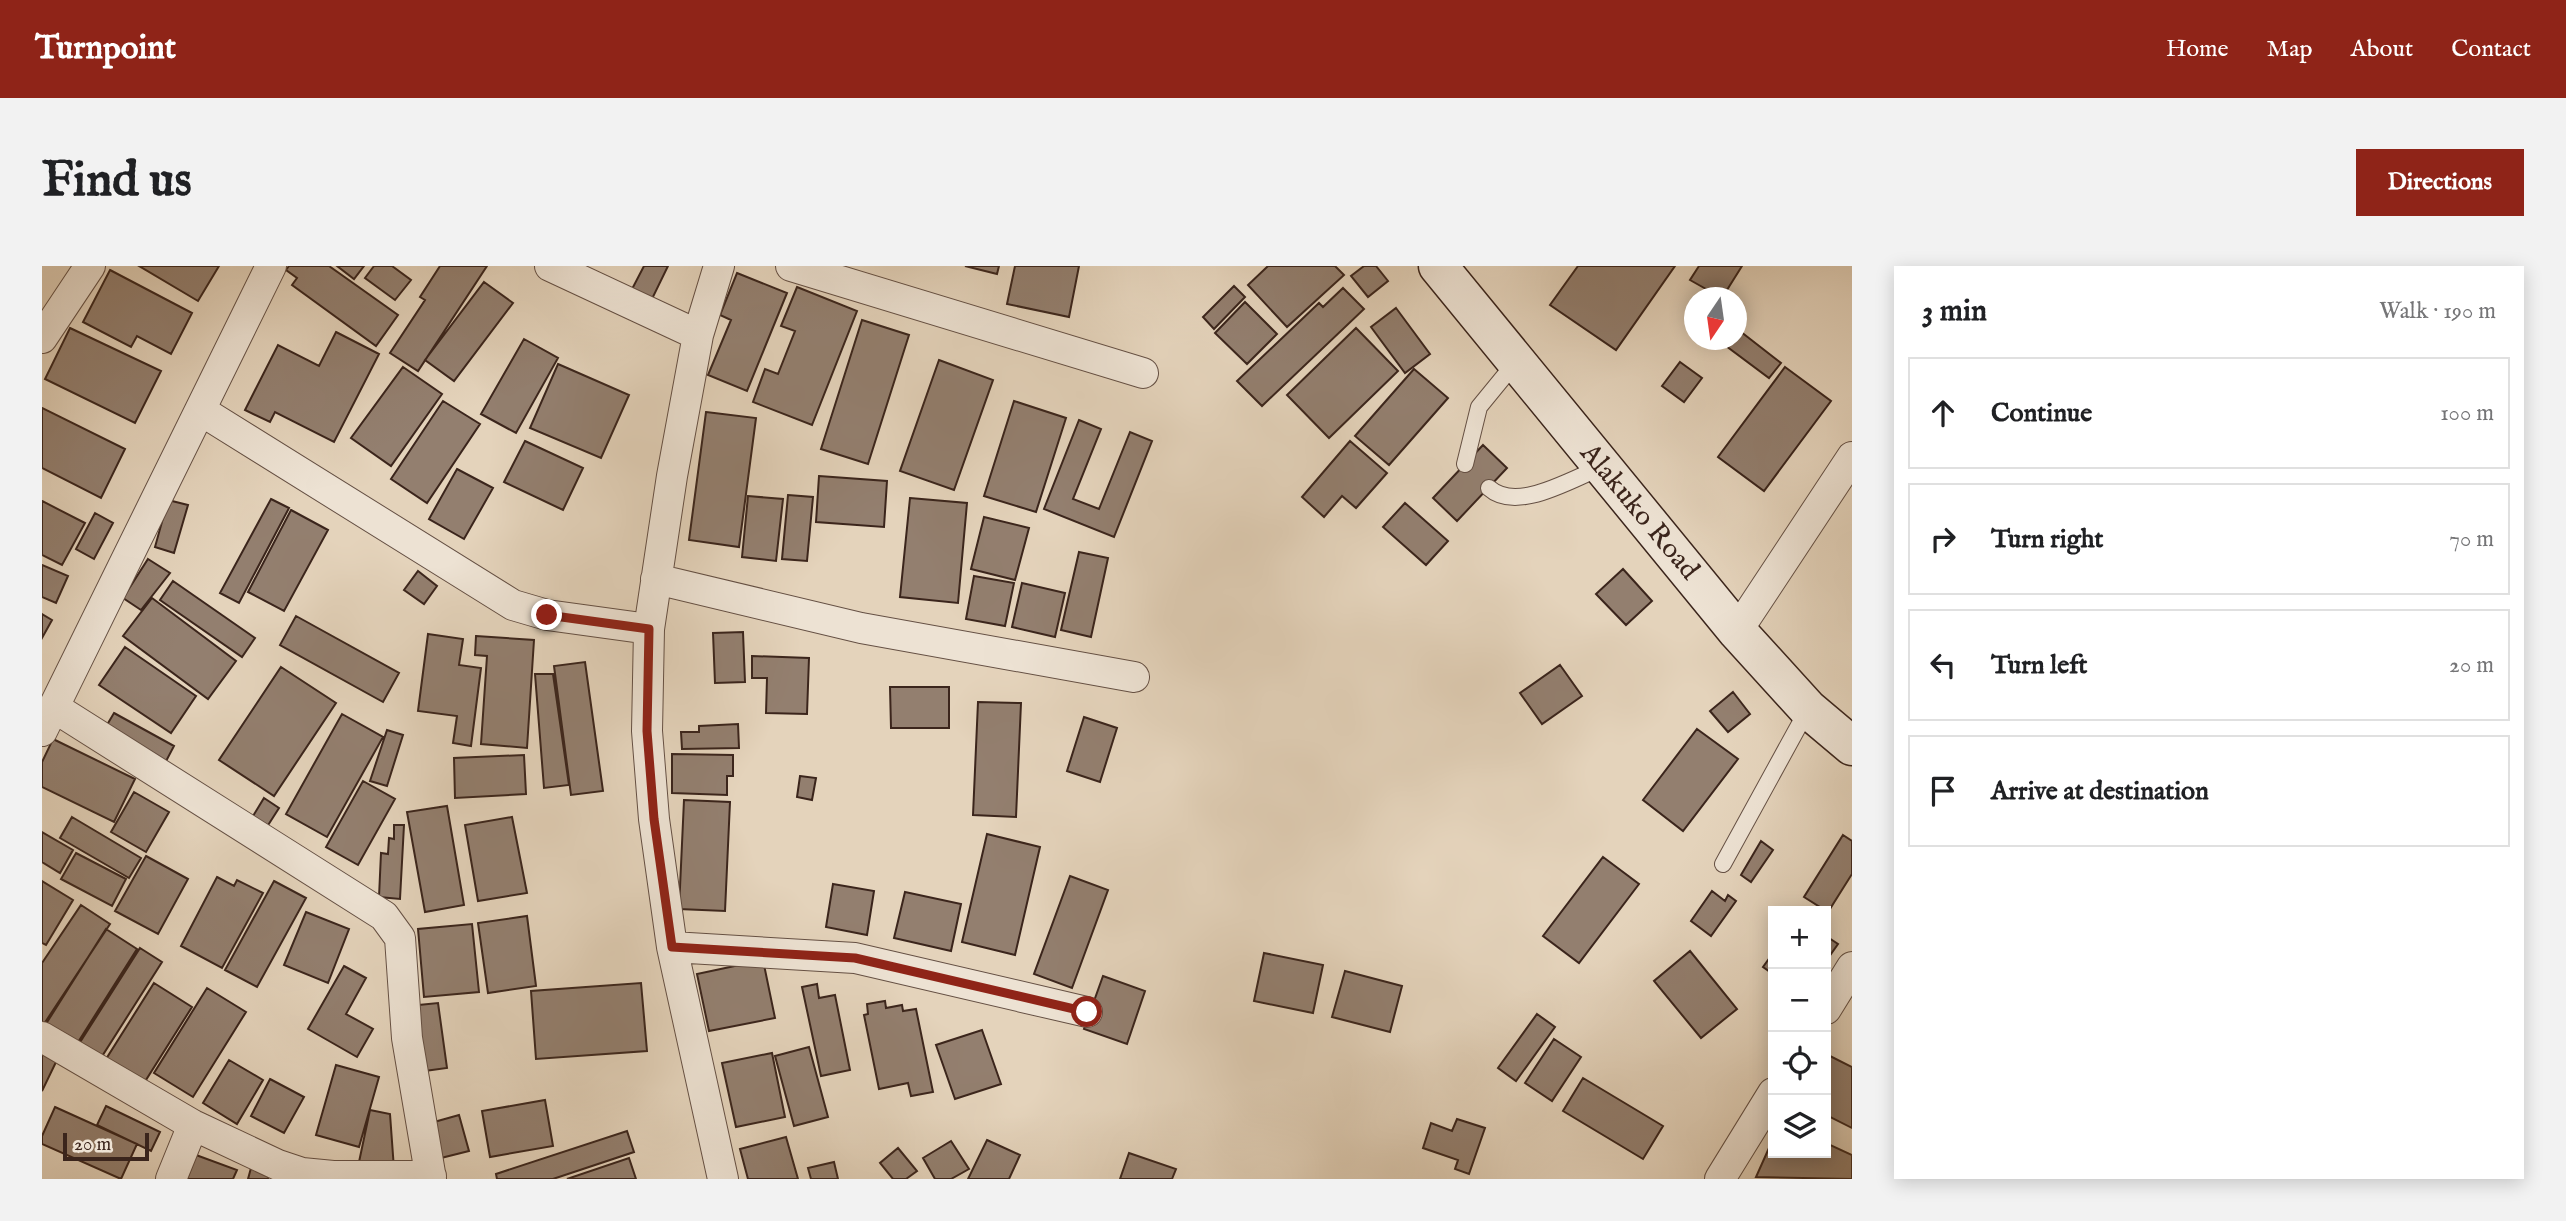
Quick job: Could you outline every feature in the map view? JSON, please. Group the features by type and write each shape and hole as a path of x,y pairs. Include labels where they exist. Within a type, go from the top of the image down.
{"main road":[{"name":"Alakuko Road","path":"1450,271 1515,363 1737,631 1808,709 1852,746"}],"street":[{"path":"42,338 90,266"},
{"path":"42,1037 193,1125 278,1165 302,1173 431,1178 407,1038 400,938 384,916 48,719 271,266"},
{"path":"550,266 698,335"},
{"path":"719,266 698,335 656,579 649,629 647,731 654,819 672,947 723,1179"},
{"path":"791,266 1143,373"},
{"path":"200,410 513,605 547,615 649,629"},
{"path":"1737,631 1852,457"},
{"path":"656,579 861,628 1134,677"},
{"path":"672,947 855,958 1087,1012"},
{"path":"1831,1001 1852,967"},
{"path":"1720,1179 1772,1095"},
{"path":"171,1179 193,1125"}],"lane":[{"path":"1465,464 1479,407 1515,363"},
{"path":"1489,488 1497,496 1524,498 1602,467"},
{"path":"1723,864 1808,709"}],"building":[{"path":"139,266 219,266 198,301"},
{"path":"289,266 329,266 398,315 376,346 292,285 297,278 286,270"},
{"path":"337,266 364,266 354,279"},
{"path":"374,266 392,266 411,280 395,300 365,278"},
{"path":"440,266 487,266 418,371 390,353 425,300 420,297"},
{"path":"644,266 668,266 651,301 631,291"},
{"path":"965,266 999,266 997,274"},
{"path":"1015,266 1079,266 1069,317 1007,304"},
{"path":"1268,266 1335,266 1344,275 1287,327 1248,285"},
{"path":"1364,266 1376,266 1388,281 1368,297 1351,276"},
{"path":"1578,266 1675,266 1616,350 1550,305"},
{"path":"1699,266 1742,266 1729,287 1702,287 1690,280"},
{"path":"110,270 192,313 171,354 137,336 131,347 83,322"},
{"path":"737,273 787,293 747,391 708,375 731,320 720,315"},
{"path":"484,282 513,303 454,381 425,360"},
{"path":"1234,286 1245,297 1214,329 1203,317"},
{"path":"797,287 857,311 812,425 753,402 765,369 778,374 795,331 781,326"},
{"path":"1343,288 1364,309 1262,406 1237,381 1319,303 1323,307"},
{"path":"1245,302 1277,334 1247,364 1215,333"},
{"path":"1396,308 1430,354 1405,373 1371,327"},
{"path":"862,320 909,335 868,464 821,449"},
{"path":"70,328 161,371 135,423 45,379"},
{"path":"1356,328 1398,371 1329,438 1287,395"},
{"path":"336,332 379,354 334,442 275,412 270,422 245,410 278,345 319,366"},
{"path":"1747,337 1781,363 1769,378 1731,350 1747,350"},
{"path":"524,339 558,358 516,433 481,414"},
{"path":"939,360 993,380 954,490 900,471"},
{"path":"1680,362 1702,378 1684,402 1662,386"},
{"path":"558,364 629,395 601,458 530,428"},
{"path":"403,367 442,394 391,466 351,438"},
{"path":"1785,367 1831,401 1764,491 1718,457"},
{"path":"1414,369 1448,398 1389,465 1355,436"},
{"path":"443,401 480,424 427,503 391,479"},
{"path":"1014,401 1066,418 1036,512 984,496"},
{"path":"42,408 125,449 101,498 42,468"},
{"path":"706,412 756,418 739,547 689,540"},
{"path":"1079,420 1101,429 1073,499 1099,509 1130,432 1152,441 1114,537 1044,509"},
{"path":"525,441 583,468 563,510 504,482"},
{"path":"1350,441 1387,473 1356,508 1342,496 1324,517 1302,497"},
{"path":"1483,445 1507,468 1457,521 1433,498"},
{"path":"457,469 493,488 464,539 429,519"},
{"path":"819,476 887,481 884,527 816,522"},
{"path":"788,495 813,497 807,561 782,559"},
{"path":"748,496 783,499 776,561 742,557"},
{"path":"910,498 967,503 958,603 900,597"},
{"path":"271,499 289,508 239,603 220,593"},
{"path":"168,500 188,505 174,553 155,547"},
{"path":"42,501 85,523 62,565 42,555"},
{"path":"1405,503 1448,541 1426,565 1383,527"},
{"path":"291,510 328,530 284,611 248,592"},
{"path":"95,513 113,523 94,559 76,549"},
{"path":"984,517 1029,528 1015,580 971,569"},
{"path":"1079,552 1108,558 1091,637 1061,630"},
{"path":"148,559 170,573 141,610 123,598"},
{"path":"42,565 68,576 56,603 42,597"},
{"path":"1623,569 1652,601 1626,625 1596,594"},
{"path":"418,571 437,586 424,604 404,590"},
{"path":"974,576 1014,583 1005,626 966,619"},
{"path":"173,581 255,638 242,657 160,600"},
{"path":"1022,583 1065,593 1055,637 1012,627"},
{"path":"152,598 236,661 208,699 123,636"},
{"path":"42,614 52,620 42,638"},
{"path":"296,616 399,673 383,702 280,645"},
{"path":"743,632 745,682 715,683 713,633"},
{"path":"428,634 463,639 459,665 481,668 471,746 453,743 457,716 418,711"},
{"path":"476,636 534,640 527,748 481,744 487,656 475,655"},
{"path":"125,647 196,696 171,733 99,685"},
{"path":"752,656 809,658 807,714 766,713 767,678 752,678"},
{"path":"585,662 603,791 571,795 554,666"},
{"path":"1560,665 1582,696 1542,724 1520,693"},
{"path":"281,667 336,703 274,796 219,760"},
{"path":"535,674 553,674 569,785 544,788"},
{"path":"890,687 949,687 949,728 891,728"},
{"path":"1733,692 1750,714 1728,732 1710,711"},
{"path":"978,702 1021,703 1016,817 973,815"},
{"path":"114,713 174,746 164,765 104,730"},
{"path":"342,714 383,737 327,837 286,814"},
{"path":"1084,717 1117,728 1100,782 1067,771"},
{"path":"738,724 739,748 682,749 681,732 699,732 699,726"},
{"path":"1697,729 1738,759 1683,831 1643,800"},
{"path":"387,730 403,735 387,786 370,781"},
{"path":"53,739 135,779 114,822 42,787 42,762"},
{"path":"672,754 733,755 733,776 727,776 727,795 672,793"},
{"path":"524,755 526,794 455,798 454,758"},
{"path":"800,776 816,778 812,800 797,797"},
{"path":"363,781 395,799 358,865 326,847"},
{"path":"134,792 169,812 146,852 111,832"},
{"path":"264,798 279,808 265,830 250,821"},
{"path":"684,800 730,802 725,911 679,909"},
{"path":"447,806 464,905 425,912 407,812"},
{"path":"72,817 141,858 129,878 60,838"},
{"path":"512,817 527,893 478,901 465,825"},
{"path":"394,825 404,825 400,899 379,897 381,853 388,854 389,838 394,839"},
{"path":"42,832 73,850 60,873 42,862"},
{"path":"987,834 1040,847 1015,955 962,942"},
{"path":"1843,835 1852,841 1852,874 1831,907 1818,906 1804,897"},
{"path":"1761,841 1773,850 1751,882 1741,875"},
{"path":"76,853 126,879 112,906 61,879"},
{"path":"146,856 188,879 158,934 115,911"},
{"path":"1603,857 1639,884 1579,963 1543,936"},
{"path":"1070,876 1108,890 1072,988 1034,974"},
{"path":"217,877 234,886 237,880 263,893 222,968 181,946"},
{"path":"42,881 73,900 46,945 42,943"},
{"path":"274,881 306,898 257,987 225,970"},
{"path":"833,884 874,891 867,935 826,927"},
{"path":"1712,891 1725,901 1728,895 1736,901 1711,936 1691,921"},
{"path":"905,892 961,904 951,951 894,938"},
{"path":"81,905 110,924 42,1027 42,963"},
{"path":"306,912 349,929 328,983 284,965"},
{"path":"527,916 536,986 488,993 478,923"},
{"path":"472,924 479,992 424,997 418,929"},
{"path":"106,929 137,949 75,1047 44,1027"},
{"path":"1831,939 1838,944 1831,954"},
{"path":"140,948 162,962 99,1061 77,1047"},
{"path":"1690,951 1737,1009 1701,1038 1654,981"},
{"path":"1264,953 1323,965 1313,1013 1254,1001"},
{"path":"763,960 775,1018 709,1031 697,974"},
{"path":"344,966 366,978 346,1014 373,1029 357,1057 308,1029"},
{"path":"1345,971 1402,986 1390,1032 1332,1017"},
{"path":"1103,976 1145,991 1127,1044 1084,1029"},
{"path":"154,983 192,1007 139,1091 101,1067"},
{"path":"641,983 647,1051 536,1059 531,991"},
{"path":"817,984 819,998 835,995 850,1070 821,1076 802,987"},
{"path":"207,988 246,1012 193,1097 154,1073"},
{"path":"885,1001 886,1008 902,1005 903,1011 916,1009 933,1092 911,1096 908,1083 879,1089 864,1015 868,1014 867,1004"},
{"path":"438,1003 447,1068 417,1072 409,1006"},
{"path":"1537,1014 1555,1027 1516,1081 1498,1068"},
{"path":"982,1030 1001,1084 955,1099 936,1045"},
{"path":"1554,1039 1581,1057 1552,1101 1525,1083"},
{"path":"809,1047 828,1117 794,1126 775,1056"},
{"path":"42,1053 57,1060 42,1091"},
{"path":"772,1053 785,1117 736,1127 722,1063"},
{"path":"1831,1056 1852,1067 1852,1128 1831,1118"},
{"path":"229,1060 263,1080 237,1124 203,1103"},
{"path":"336,1065 379,1077 359,1147 316,1135"},
{"path":"1583,1078 1663,1126 1643,1159 1563,1111"},
{"path":"270,1079 304,1097 284,1133 251,1116"},
{"path":"545,1100 553,1146 490,1157 482,1111"},
{"path":"106,1106 160,1132 151,1151 97,1125"},
{"path":"55,1107 137,1144 121,1179 42,1144 42,1136"},
{"path":"370,1110 390,1114 394,1169 359,1162"},
{"path":"459,1115 469,1151 437,1159 427,1124"},
{"path":"1457,1119 1485,1128 1469,1174 1455,1169 1458,1160 1423,1148 1431,1123 1452,1131"},
{"path":"627,1131 634,1152 553,1179 497,1179 496,1174"},
{"path":"786,1137 798,1179 748,1179 740,1149"},
{"path":"987,1140 1020,1155 1009,1179 968,1179"},
{"path":"951,1141 969,1169 951,1179 935,1179 923,1158"},
{"path":"1831,1145 1852,1155 1852,1179 1756,1177 1768,1150 1768,1158 1831,1158"},
{"path":"898,1148 917,1171 906,1179 893,1179 880,1163"},
{"path":"1129,1153 1176,1169 1172,1179 1120,1179"},
{"path":"196,1155 237,1170 233,1179 187,1179"},
{"path":"629,1158 636,1179 567,1179"},
{"path":"834,1162 838,1179 811,1179 808,1168"},
{"path":"251,1168 269,1172 268,1179 248,1179"}],"route":[{"path":"547,615 649,629 647,731 654,819 672,947 855,958 1087,1012"}]}
